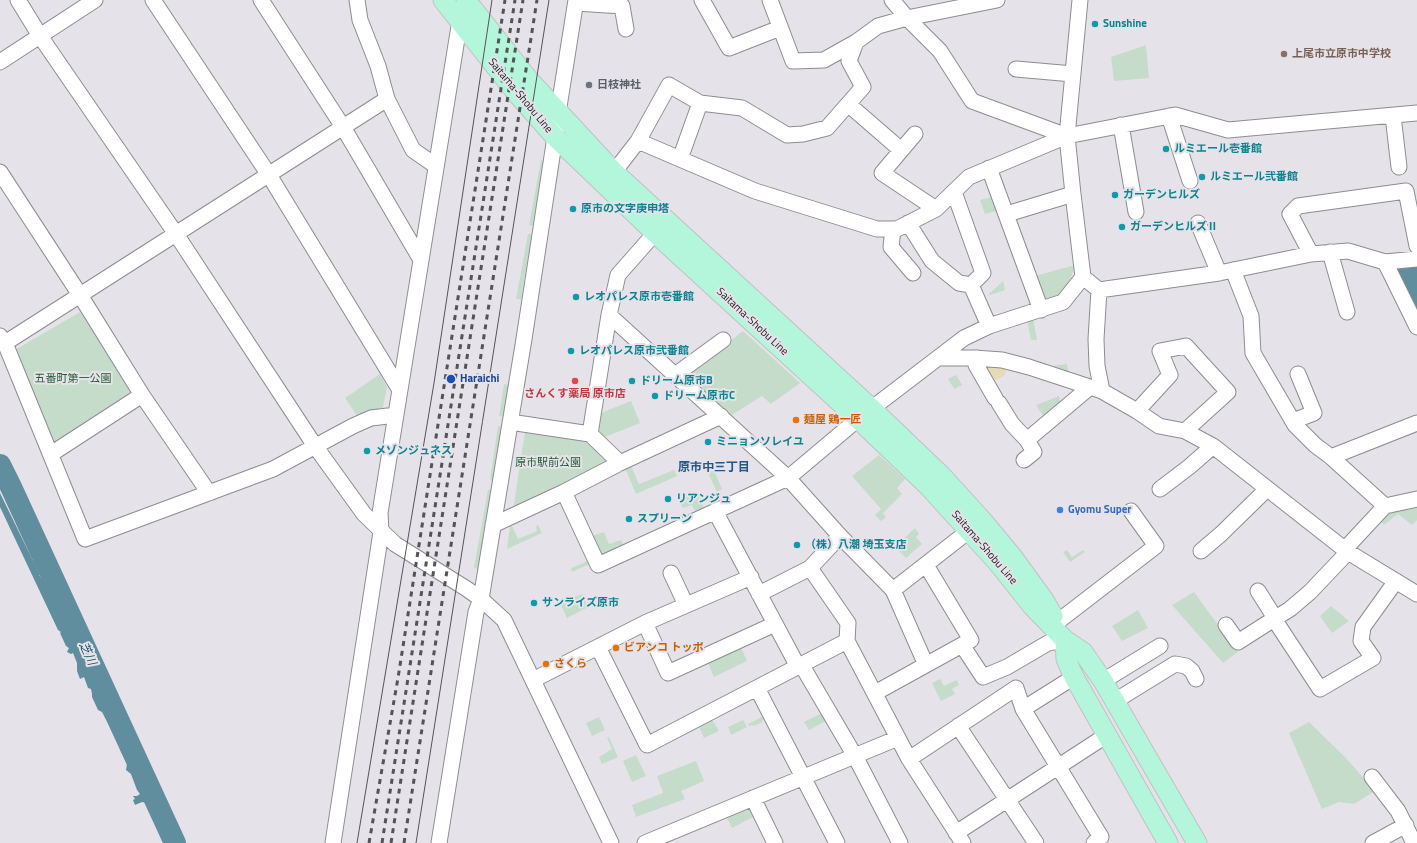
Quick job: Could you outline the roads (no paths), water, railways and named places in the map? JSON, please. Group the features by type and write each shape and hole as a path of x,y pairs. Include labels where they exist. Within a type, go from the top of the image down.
{"main road":[{"name":"Saitama-Shobu Line","path":"443,0 518,95 555,137 656,233 864,414 941,475 982,520 1012,556 1044,600 1065,640 1183,843"},
{"name":"Saitama-Shobu Line","path":"465,0 529,80 558,113 614,172 864,414 928,486 970,530 1033,607 1065,640"},
{"path":"1065,640 1066,659 1074,677 1168,843"},
{"path":"1065,640 1083,652 1103,681 1197,843"}],"street":[{"path":"18,0 40,36 176,234 315,446 364,514 395,544 467,589 481,599 504,620 611,843"},
{"path":"0,62 95,0"},
{"path":"153,0 269,175 400,390"},
{"path":"261,0 343,127 421,260"},
{"path":"357,0 360,20 378,66 387,99 413,150 436,166"},
{"path":"333,843 381,532 380,514 436,166 465,0"},
{"path":"702,0 729,48 780,28"},
{"path":"770,0 792,61 824,60 856,42 878,26 907,18 930,6 990,1"},
{"path":"892,0 907,18 940,51 972,101 1068,136"},
{"path":"1080,0 1068,136 1072,194 1083,277 1099,290 1226,272 1311,254 1330,252 1348,251 1385,262 1417,259"},
{"path":"439,843 476,612 481,599 510,422 576,1 622,6 626,29"},
{"path":"614,172 638,142 669,85 700,103 742,108 787,135 803,134 827,128 864,87 849,61 856,42"},
{"path":"1016,69 1073,74"},
{"path":"387,99 80,295 2,340 86,539 273,469 353,426 371,418 396,415"},
{"path":"680,159 700,103"},
{"path":"848,104 901,150"},
{"path":"638,142 755,191 877,229 897,229 936,210 969,176 1068,136 1175,115 1228,130 1417,113"},
{"path":"1170,116 1190,181"},
{"path":"1393,116 1399,167"},
{"path":"1121,126 1136,212"},
{"path":"915,134 882,173 936,210"},
{"path":"989,168 1041,310"},
{"path":"0,172 80,295 142,395 209,493"},
{"path":"1311,254 1290,214 1298,206 1406,191 1417,246"},
{"path":"908,223 932,261 959,283 971,284 983,272 954,192"},
{"path":"1007,214 1072,194"},
{"path":"1198,223 1251,316 1253,353 1293,421 1315,446 1332,457 1385,506"},
{"path":"893,229 891,247 913,272"},
{"path":"590,434 609,315 618,275 656,233"},
{"path":"1330,252 1347,312"},
{"path":"1385,262 1417,327"},
{"path":"564,492 598,565 788,478 864,414 964,338 989,326 1063,302 1083,277"},
{"path":"971,284 989,326"},
{"path":"1096,389 1096,339 1099,290"},
{"path":"609,315 788,478 840,536 893,590 926,665"},
{"path":"675,375 723,340"},
{"path":"1137,411 1170,375 1160,351 1186,346 1228,392 1185,431"},
{"path":"939,358 977,358 1002,360 1029,367 1096,389 1137,411 1159,426 1185,431 1213,446 1346,550 1417,594"},
{"path":"977,358 976,365 997,401 1012,424 1034,452 1024,460"},
{"path":"1293,421 1314,413 1298,374"},
{"path":"1026,440 1096,389"},
{"path":"51,454 142,395"},
{"path":"493,525 720,416"},
{"path":"510,422 590,434 620,463"},
{"path":"1332,457 1417,423"},
{"path":"1160,489 1213,446"},
{"path":"1201,551 1221,534 1267,489"},
{"path":"1226,625 1238,642 1290,609 1310,592 1385,506 1417,499"},
{"path":"715,511 796,663 801,664 855,756 900,843"},
{"path":"1056,623 1156,546 1130,511"},
{"path":"893,590 970,530"},
{"path":"760,594 810,568 840,536"},
{"path":"875,693 971,640 926,565"},
{"path":"810,568 848,623 847,641 909,759 960,838 1007,800 1107,735"},
{"path":"671,573 686,605"},
{"path":"533,680 644,623 751,577"},
{"path":"1258,591 1320,689 1373,658 1362,641 1363,627 1396,581"},
{"path":"644,623 668,673 775,624"},
{"path":"962,645 982,677 1007,666 1048,643 1065,640"},
{"path":"598,647 647,745 847,641"},
{"path":"1103,681 1160,646"},
{"path":"1115,701 1175,664 1186,666 1192,671 1196,679"},
{"path":"1024,709 1074,677"},
{"path":"757,688 838,843"},
{"path":"909,759 1016,688 1024,709 1101,837 1094,843"},
{"path":"958,726 1036,843"},
{"path":"645,843 898,738"},
{"path":"1372,777 1398,811 1414,843"},
{"path":"753,798 775,843"},
{"path":"1377,842 1406,825"}],"water":[{"path":"1417,264 1417,312 1394,271 1397,267"},
{"path":"0,493 39,573 45,568 48,570 50,568 50,577 45,578 43,575 39,575 42,579 44,579 59,611 81,651 84,653 82,656 106,710 109,711 111,716 109,717 130,762 150,796 152,796 156,806 155,808 172,843 167,843 147,803 142,802 135,805 133,800 135,799 133,796 140,794 131,774 126,770 127,764 108,723 102,712 98,710 92,697 91,689 88,688 84,677 80,679 77,671 77,663 73,653 71,654 67,652 69,648 66,646 60,633 61,632 58,630 0,507"}],"waterway":[{"name":"芝川","path":"0,465 175,843"}],"tram line":[{"path":"357,843 434,383 492,0"},
{"path":"416,843 549,0"}],"railway":[{"path":"369,843 398,678 505,0"},
{"path":"382,843 515,0"},
{"path":"391,843 523,0"},
{"path":"404,843 537,0"}],"place":[{"name":"Sunshine","path":"1095,24"},
{"name":"上尾市立原市中学校","path":"1284,54"},
{"name":"日枝神社","path":"589,85"},
{"name":"ルミエール壱番館","path":"1166,149"},
{"name":"ルミエール弐番館","path":"1202,177"},
{"name":"ガーデンヒルズ","path":"1115,195"},
{"name":"原市の文字庚申塔","path":"573,209"},
{"name":"ガーデンヒルズⅡ","path":"1122,227"},
{"name":"レオパレス原市壱番館","path":"576,297"},
{"name":"レオパレス原市弐番館","path":"571,351"},
{"name":"Haraichi","path":"451,379"},
{"name":"さんくす薬局 原市店","path":"575,381"},
{"name":"ドリーム原市B","path":"632,381"},
{"name":"ドリーム原市C","path":"655,396"},
{"name":"麺屋 鶏一匠","path":"796,420"},
{"name":"ミニョンソレイユ","path":"708,442"},
{"name":"メゾンジュネス","path":"367,451"},
{"name":"リアンジュ","path":"668,499"},
{"name":"Gyomu Super","path":"1060,510"},
{"name":"スプリーン","path":"629,519"},
{"name":"（株）八潮 埼玉支店","path":"797,545"},
{"name":"サンライズ原市","path":"534,603"},
{"name":"ビアンコ トッポ","path":"616,648"},
{"name":"さくら","path":"546,664"}],"district":[{"name":"原市中三丁目","path":"714,468"}],"park label":[{"name":"五番町第一公園","path":"73,379"},
{"name":"原市駅前公園","path":"548,463"}]}
